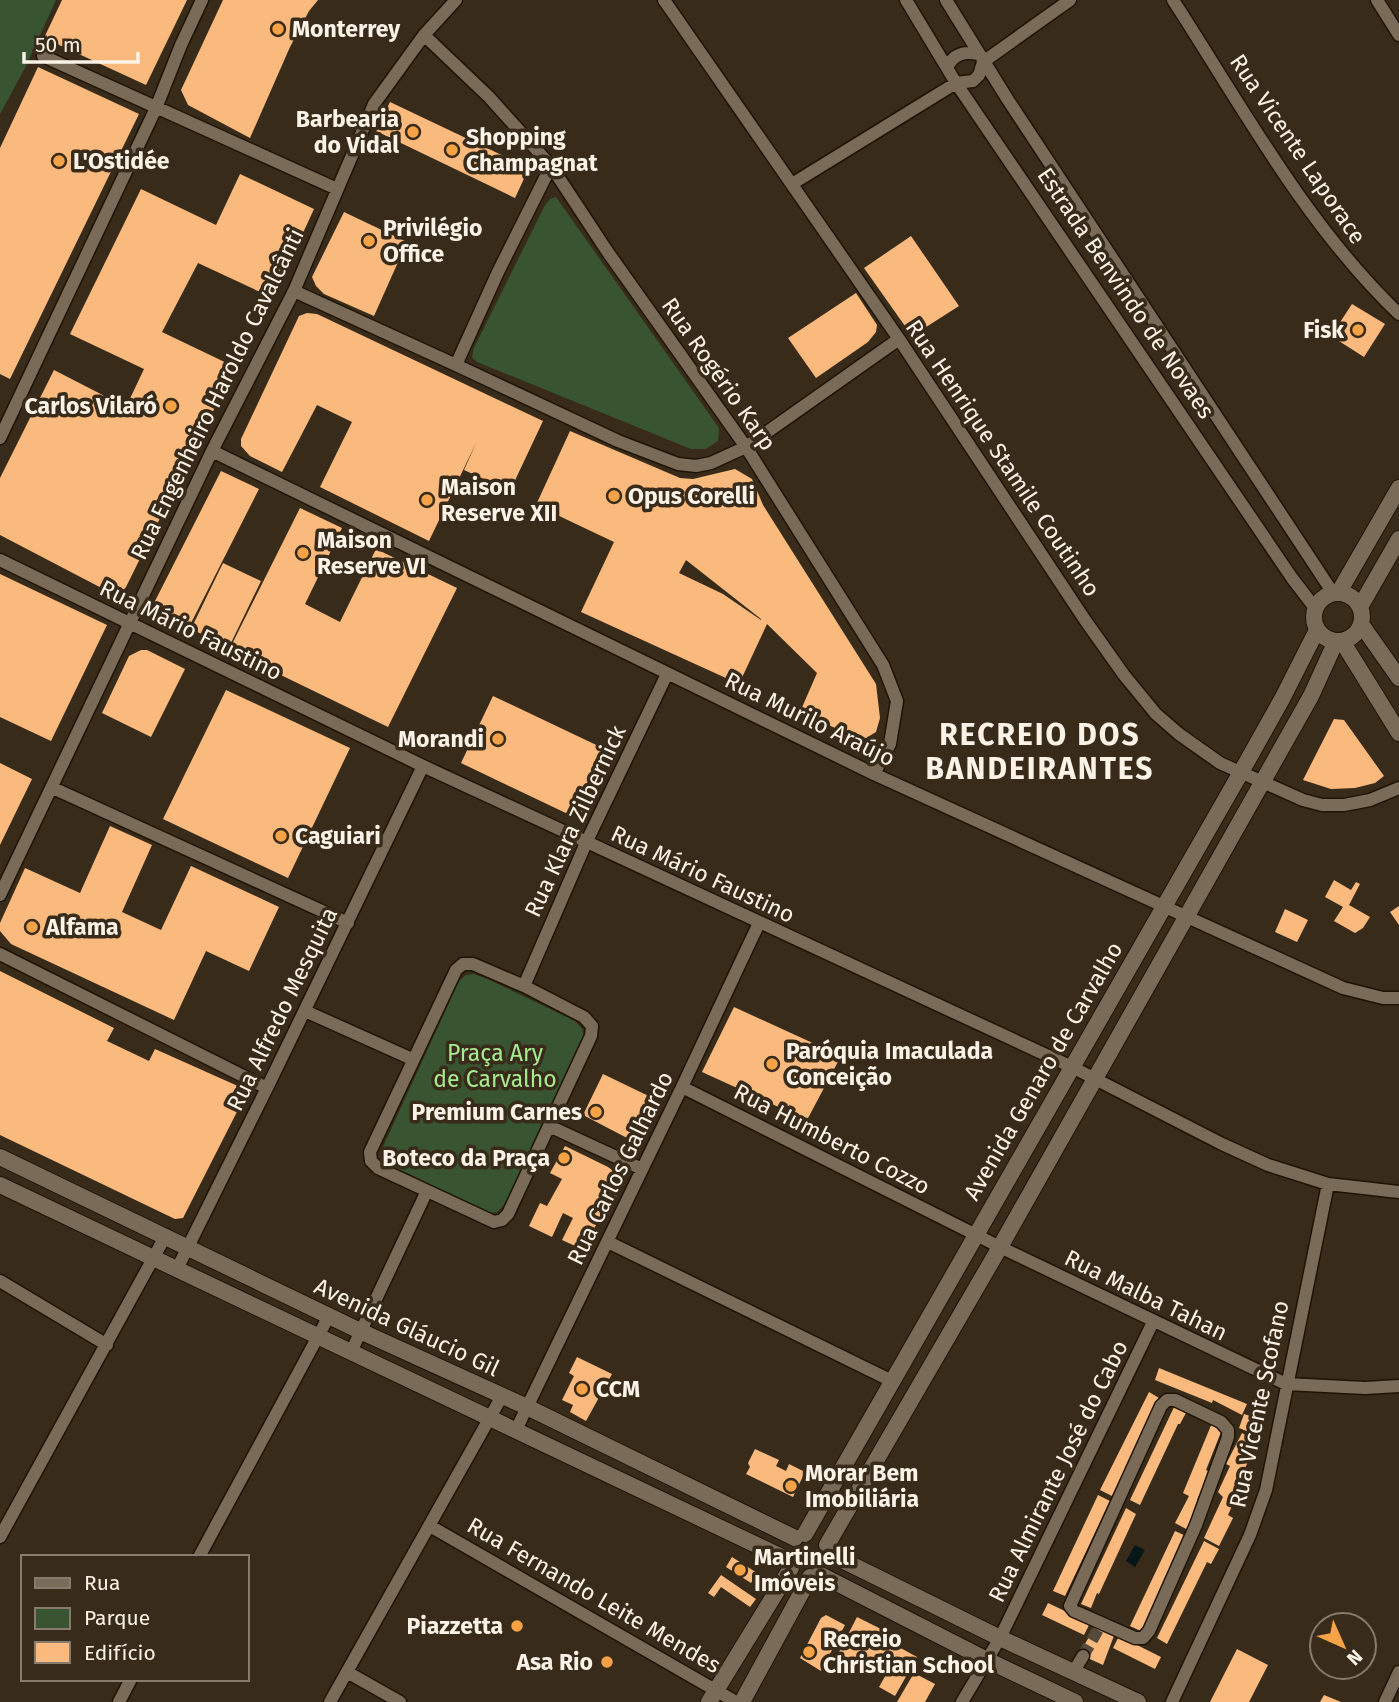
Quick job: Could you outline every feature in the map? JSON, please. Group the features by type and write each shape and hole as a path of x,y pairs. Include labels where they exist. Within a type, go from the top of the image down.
{"street":[{"path":"0,438 156,108 202,0"},
{"name":"Rua Engenheiro Haroldo Cavalcânti","path":"0,895 212,451 293,291 374,104 424,35 456,0"},
{"name":"Rua Henrique Stamile Coutinho","path":"664,0 899,339 1124,675 1156,714 1220,763 1303,800 1344,805 1370,800 1399,788"},
{"name":"Estrada Benvindo de Novaes","path":"906,0 956,83 1315,608"},
{"name":"Estrada Benvindo de Novaes","path":"946,0 981,58 1336,592"},
{"path":"981,58 1070,0"},
{"name":"Rua Vicente Laporace","path":"1173,0 1329,239 1373,290 1399,314"},
{"path":"1377,0 1399,34"},
{"name":"Rua Rogério Karp","path":"424,35 489,97 551,166 607,251 746,447 883,665 897,701 890,744 874,774"},
{"path":"947,68 957,55 969,52 981,58"},
{"path":"43,56 337,189"},
{"path":"792,184 956,83 973,82 979,75 981,58"},
{"path":"456,365 498,272 551,166"},
{"path":"293,291 618,441 678,464 696,466 711,463 746,447 899,339"},
{"name":"Rua Murilo Araújo","path":"212,451 874,774 1343,988 1383,998 1399,998"},
{"path":"1361,624 1354,635 1339,641 1325,638 1314,623 1315,608 1321,599 1336,592 1399,488"},
{"path":"1399,539 1360,607 1361,624 1399,678"},
{"name":"Rua Mário Faustino","path":"0,560 423,766 1072,1067 1245,1155 1328,1184 1399,1192"},
{"path":"1336,592 1348,594 1360,607"},
{"name":"Avenida Genaro de Carvalho","path":"800,1536 892,1381 1240,774 1317,630"},
{"path":"1339,641 1399,733"},
{"name":"Avenida Genaro de Carvalho","path":"828,1549 1318,684 1339,641"},
{"name":"Rua Klara Zilbernick","path":"524,986 586,843 667,674"},
{"name":"Rua Alfredo Mesquita","path":"177,1269 423,766"},
{"path":"53,788 348,923"},
{"name":"Rua Carlos Galhardo","path":"516,1430 759,923"},
{"path":"0,954 267,1088"},
{"path":"463,964 473,964 524,986 584,1017 592,1026 591,1036 508,1214 502,1220 494,1222 426,1193 378,1168 371,1161 370,1152 456,970 463,964"},
{"path":"305,1011 412,1059"},
{"name":"Rua Humberto Cozzo","path":"682,1087 1000,1247"},
{"path":"548,1126 642,1169"},
{"name":"Avenida Gláucio Gil","path":"0,1157 360,1331 800,1536"},
{"name":"Rua Vicente Scofano","path":"1172,1702 1250,1535 1266,1490 1328,1184"},
{"name":"Avenida Gláucio Gil","path":"0,1185 516,1430 789,1564"},
{"path":"351,1352 426,1193"},
{"path":"0,1538 166,1236"},
{"path":"608,1242 892,1381"},
{"name":"Rua Malba Tahan","path":"1000,1247 1286,1384 1366,1388 1399,1386"},
{"path":"0,1281 107,1345"},
{"path":"200,1555 329,1316"},
{"name":"Rua Almirante José do Cabo","path":"962,1702 1000,1638 1153,1322"},
{"path":"330,1702 502,1396"},
{"path":"1167,1400 1175,1400 1226,1425 1228,1437 1196,1525 1149,1632 1143,1638 1135,1639 1101,1625 1074,1611 1070,1606 1161,1406 1167,1400"},
{"name":"Rua Fernando Leite Mendes","path":"430,1526 713,1696 736,1702"},
{"path":"713,1696 789,1564 788,1548 800,1536 814,1534 828,1549 1000,1638 1138,1702"},
{"path":"742,1702 815,1575 828,1565 828,1549"},
{"path":"789,1564 796,1573 815,1575 1075,1702"},
{"path":"1074,1671 1083,1656"},
{"path":"347,1672 400,1702"},
{"path":"1385,1702 1399,1672"},
{"path":"119,1702 130,1681"}],"green space":[{"path":"0,0 56,0 25,68 0,114"},
{"path":"556,197 719,428 718,441 706,449 691,449 477,362 472,357 544,207 550,199"},
{"name":"Praça Ary de Carvalho","path":"474,974 575,1021 584,1036 504,1205 497,1212 489,1213 388,1164 381,1151 459,981 466,975"}],"shaded area":[{"path":"1135,1545 1145,1550 1135,1567 1126,1561"}],"building":[{"path":"62,0 187,0 146,85 44,38"},
{"path":"223,0 318,0 309,11 290,47 250,138 188,105 181,90"},
{"path":"38,67 139,114 10,379 0,374 0,148"},
{"name":"Shopping Champagnat","path":"390,102 529,168 515,198 376,131"},
{"path":"240,174 314,209 273,298 198,263 162,332 235,367 126,587 121,593 113,594 0,535 0,478 54,370 126,407 144,369 70,334 141,189 216,225"},
{"path":"344,212 407,242 374,316 324,294 312,277"},
{"path":"911,236 959,306 912,336 864,268"},
{"path":"856,293 877,325 876,332 868,342 816,378 788,338"},
{"name":"Fisk","path":"1352,304 1385,324 1364,357 1331,336"},
{"path":"317,314 543,421 510,491 464,470 477,441 429,541 320,487 352,422 317,405 282,472 250,456 241,446 241,439 299,316"},
{"path":"570,431 680,478 693,479 735,469 752,479 763,505 876,684 880,718 876,732 866,738 846,733 800,712 817,673 767,624 739,684 581,612 614,542 536,505","holes":["686,560 761,619 723,594 679,573"]},
{"path":"221,471 259,489 189,627 151,609"},
{"path":"300,508 342,528 305,604 340,622 376,549 457,588 388,727 229,650"},
{"path":"223,563 261,581 229,647 191,629"},
{"path":"0,574 107,625 51,741 0,717"},
{"path":"147,650 185,669 151,737 102,713 129,656"},
{"path":"226,690 350,748 288,878 163,819"},
{"path":"493,696 611,752 583,812 570,815 461,763"},
{"path":"1334,719 1344,720 1384,776 1375,783 1355,788 1331,789 1303,780"},
{"path":"0,763 32,779 0,845"},
{"path":"110,826 152,845 122,912 161,930 191,866 279,907 249,971 206,951 174,1020 11,944 0,931 0,923 25,868 80,893"},
{"path":"1334,880 1351,890 1356,882 1360,884 1349,905 1370,917 1363,928 1355,933 1334,921 1343,907 1325,897"},
{"path":"1399,906 1399,925 1390,912"},
{"path":"1285,909 1308,920 1297,942 1275,932"},
{"path":"0,971 114,1028 107,1041 149,1061 155,1049 240,1087 245,1096 183,1218 175,1219 0,1135"},
{"name":"Paróquia Imaculada Conceição","path":"734,1007 841,1056 807,1120 702,1072"},
{"path":"603,1074 659,1101 643,1135 638,1139 629,1139 583,1115"},
{"path":"565,1146 608,1167 616,1173 619,1180 617,1195 612,1204 607,1202 584,1250 562,1240 573,1218 563,1213 552,1237 529,1226 540,1203 547,1206 562,1179 550,1173"},
{"name":"CCM","path":"577,1357 612,1374 586,1421 570,1412 573,1405 562,1400 574,1376 569,1373"},
{"path":"1159,1368 1247,1404 1242,1415 1213,1400 1212,1403 1155,1380"},
{"path":"1149,1392 1159,1398 1112,1496 1100,1490"},
{"path":"1175,1405 1187,1411 1178,1424 1140,1505 1130,1500"},
{"path":"1244,1414 1259,1419 1254,1434 1239,1428"},
{"path":"1212,1423 1223,1427 1206,1470 1210,1472 1197,1500 1202,1503 1188,1530 1175,1523 1189,1496 1183,1493"},
{"path":"1242,1433 1258,1442 1236,1486 1240,1488 1228,1515 1233,1518 1219,1546 1204,1538 1223,1497 1218,1492 1230,1466 1226,1464"},
{"path":"755,1449 779,1460 776,1466 786,1471 789,1464 805,1472 793,1497 746,1474"},
{"path":"1098,1495 1110,1501 1065,1596 1053,1591"},
{"path":"1126,1508 1136,1514 1099,1594 1097,1593 1091,1608 1081,1604"},
{"path":"1175,1531 1186,1536 1143,1632 1130,1626"},
{"path":"1204,1541 1219,1549 1211,1564 1207,1562 1167,1644 1157,1638"},
{"path":"732,1557 757,1573 751,1583 726,1567"},
{"path":"721,1575 756,1599 750,1607 721,1587 714,1597 708,1593"},
{"path":"1048,1603 1090,1623 1084,1635 1042,1615"},
{"path":"826,1615 845,1625 821,1671 800,1658 821,1618"},
{"path":"857,1617 887,1632 884,1639 917,1657 895,1696 879,1687 892,1664 876,1655 867,1673 836,1658"},
{"path":"1096,1625 1115,1633 1103,1665 1079,1654"},
{"path":"1119,1636 1161,1657 1155,1669 1113,1648"},
{"path":"1237,1649 1268,1665 1249,1702 1210,1702"},
{"path":"914,1673 935,1684 925,1702 897,1702"},
{"path":"1324,1695 1341,1702 1320,1702"}],"tunnel":[{"path":"1083,1656 1100,1626"}],"place":[{"name":"Monterrey","path":"278,29"},
{"name":"Barbearia do Vidal","path":"413,132"},
{"name":"Shopping Champagnat","path":"452,150"},
{"name":"L'Ostidée","path":"59,161"},
{"name":"Privilégio Office","path":"369,241"},
{"name":"Fisk","path":"1358,330"},
{"name":"Carlos Vilaró","path":"171,406"},
{"name":"Opus Corelli","path":"614,496"},
{"name":"Maison Reserve XII","path":"427,500"},
{"name":"Maison Reserve VI","path":"303,553"},
{"name":"Morandi","path":"498,739"},
{"name":"Caguiari","path":"281,836"},
{"name":"Alfama","path":"32,927"},
{"name":"Paróquia Imaculada Conceição","path":"772,1064"},
{"name":"Premium Carnes","path":"596,1112"},
{"name":"Boteco da Praça","path":"564,1158"},
{"name":"CCM","path":"582,1389"},
{"name":"Morar Bem Imobiliária","path":"791,1486"},
{"name":"Martinelli Imóveis","path":"740,1570"},
{"name":"Piazzetta","path":"517,1626"},
{"name":"Recreio Christian School","path":"809,1652"},
{"name":"Asa Rio","path":"607,1662"}],"district":[{"name":"RECREIO DOS BANDEIRANTES","path":"1040,752"}]}
